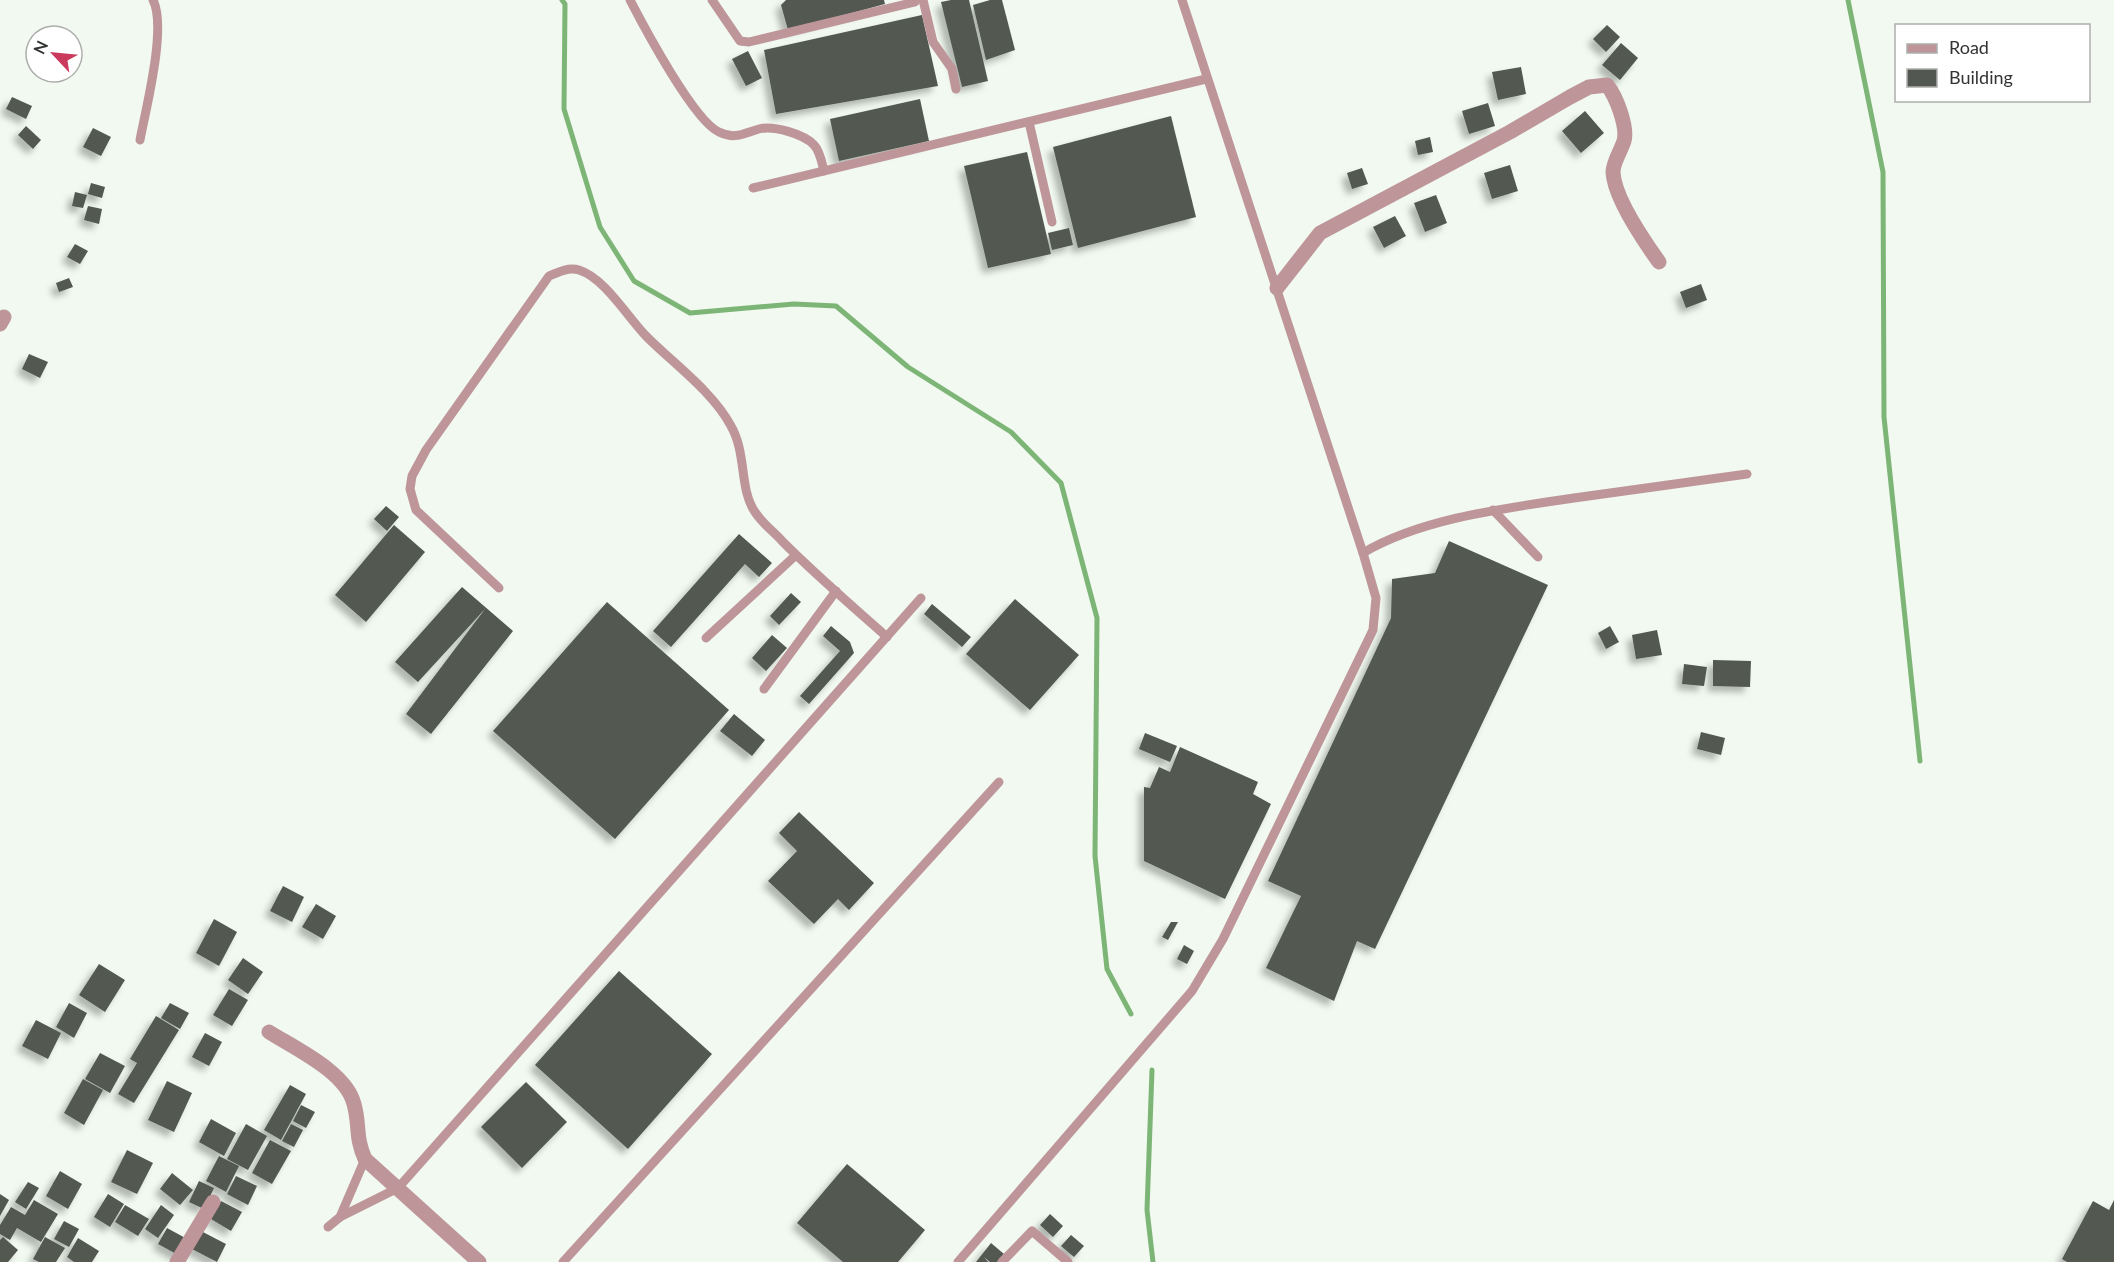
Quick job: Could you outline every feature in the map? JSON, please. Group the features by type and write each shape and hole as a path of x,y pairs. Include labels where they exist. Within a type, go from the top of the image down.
{"street":[{"path":"1277,288 1320,233 1510,132 1589,87 1607,85 1614,94 1625,138 1613,170 1617,185 1636,230 1659,262"},
{"path":"269,1032 338,1077 354,1103 358,1144 365,1159 478,1262"},
{"path":"177,1262 213,1202"}],"lane":[{"path":"141,140 157,40 158,22 153,0"},
{"path":"630,0 654,45 705,122 719,132 738,137 761,128 801,135 816,146 824,171"},
{"path":"712,0 740,41 749,42 918,0 933,42 952,69 956,89"},
{"path":"958,1262 1192,991 1224,939 1373,630 1376,598 1363,553 1182,0"},
{"path":"753,188 1206,79"},
{"path":"1029,122 1052,222"},
{"path":"499,588 416,510 410,489 412,476 426,450 549,276 562,270 579,270 592,277 606,290 645,335 717,404 732,426 741,449 748,500 756,514 796,555 887,637"},
{"path":"1363,553 1379,543 1407,532 1493,510 1747,474"},
{"path":"1493,510 1538,557"},
{"path":"706,638 796,555"},
{"path":"764,689 836,591"},
{"path":"328,1227 340,1217 398,1188 921,598"},
{"path":"563,1262 999,782"},
{"path":"340,1217 365,1159"},
{"path":"1002,1262 1032,1231 1068,1262"}],"building":[{"path":"786,0 884,0 885,4 788,30 781,5"},
{"path":"969,0 988,81 962,87 941,2"},
{"path":"990,0 1002,0 1015,50 986,60 973,5"},
{"path":"922,15 938,86 776,114 764,50"},
{"path":"1607,25 1620,37 1606,52 1593,39"},
{"path":"1621,43 1638,58 1620,80 1602,65"},
{"path":"748,51 762,78 746,86 732,59"},
{"path":"1521,67 1526,94 1498,100 1492,72"},
{"path":"12,97 32,106 26,119 6,109"},
{"path":"920,99 929,141 839,161 830,119"},
{"path":"1488,103 1495,126 1469,134 1462,111"},
{"path":"1585,111 1604,133 1581,153 1562,131"},
{"path":"1171,116 1196,217 1078,248 1053,147"},
{"path":"26,126 41,140 33,149 18,135"},
{"path":"93,128 111,137 101,156 83,147"},
{"path":"1430,137 1433,152 1418,155 1415,141"},
{"path":"1027,152 1051,254 988,268 964,166"},
{"path":"1510,165 1518,191 1492,199 1484,173"},
{"path":"1362,168 1368,184 1352,189 1347,173"},
{"path":"91,183 105,187 102,198 88,194"},
{"path":"75,192 87,195 83,208 72,206"},
{"path":"1436,195 1447,223 1425,232 1414,203"},
{"path":"88,206 102,209 99,224 84,220"},
{"path":"1395,216 1406,236 1384,248 1373,227"},
{"path":"1069,228 1073,245 1052,250 1048,233"},
{"path":"75,244 88,251 80,264 67,257"},
{"path":"69,278 73,287 59,292 56,283"},
{"path":"1701,284 1707,300 1686,308 1680,292"},
{"path":"29,354 48,362 40,378 22,369"},
{"path":"386,506 399,517 387,531 374,519"},
{"path":"394,525 425,552 366,622 335,595"},
{"path":"739,534 772,563 759,577 745,564 671,647 653,631"},
{"path":"1449,541 1548,585 1375,949 1357,941 1334,1001 1266,968 1301,896 1268,881 1391,618 1392,579 1435,573"},
{"path":"462,587 513,631 431,734 406,714 485,609 418,682 395,662"},
{"path":"791,593 801,602 779,625 770,616"},
{"path":"1015,599 1079,655 1030,710 966,654"},
{"path":"607,602 729,710 615,839 493,731"},
{"path":"932,604 971,637 962,647 924,614"},
{"path":"831,626 850,642 854,653 809,704 800,696 840,651 823,636"},
{"path":"1610,626 1619,642 1606,649 1598,633"},
{"path":"1657,630 1662,655 1636,659 1632,635"},
{"path":"772,635 787,648 766,671 752,658"},
{"path":"1713,660 1751,661 1750,687 1713,686"},
{"path":"1684,664 1707,667 1704,686 1682,684"},
{"path":"734,714 765,740 752,756 720,731"},
{"path":"1701,732 1725,738 1721,755 1697,749"},
{"path":"1145,733 1177,746 1170,762 1139,749"},
{"path":"1180,747 1258,782 1253,794 1271,804 1225,899 1144,861 1144,787 1150,788 1159,767 1170,772"},
{"path":"799,812 874,883 849,910 838,899 814,924 768,881 797,851 779,833"},
{"path":"283,886 304,897 292,922 270,911"},
{"path":"316,904 336,916 323,939 302,927"},
{"path":"214,919 237,932 219,966 196,953"},
{"path":"1171,922 1178,922 1168,940 1162,937"},
{"path":"1184,945 1194,951 1187,964 1177,959"},
{"path":"243,958 263,972 248,994 228,980"},
{"path":"99,964 125,980 105,1012 79,995"},
{"path":"619,971 712,1054 628,1149 535,1065"},
{"path":"229,989 248,1000 232,1026 213,1015"},
{"path":"69,1003 87,1013 74,1038 56,1027"},
{"path":"170,1003 189,1013 180,1029 161,1018"},
{"path":"156,1016 179,1030 134,1103 118,1094 137,1063 130,1059"},
{"path":"36,1020 61,1033 48,1059 22,1046"},
{"path":"205,1033 222,1042 209,1066 192,1057"},
{"path":"100,1053 125,1066 110,1093 85,1079"},
{"path":"83,1079 103,1090 84,1125 64,1113"},
{"path":"167,1081 192,1093 174,1132 148,1120"},
{"path":"526,1082 567,1122 522,1168 481,1127"},
{"path":"290,1085 306,1094 281,1140 264,1130"},
{"path":"301,1105 315,1112 306,1128 293,1121"},
{"path":"211,1119 236,1133 224,1156 199,1142"},
{"path":"246,1124 267,1136 248,1170 227,1159"},
{"path":"291,1124 303,1130 294,1147 282,1141"},
{"path":"270,1140 291,1151 272,1184 252,1173"},
{"path":"127,1150 153,1163 137,1194 111,1182"},
{"path":"219,1156 239,1166 226,1192 206,1181"},
{"path":"847,1164 925,1230 898,1262 843,1262 797,1223"},
{"path":"60,1171 82,1184 68,1209 46,1196"},
{"path":"172,1173 193,1190 180,1205 160,1189"},
{"path":"236,1176 257,1186 248,1205 227,1194"},
{"path":"199,1181 214,1188 204,1209 189,1202"},
{"path":"28,1182 39,1188 26,1209 15,1202"},
{"path":"0,1194 9,1200 0,1216"},
{"path":"108,1194 124,1204 110,1227 94,1217"},
{"path":"34,1200 58,1214 41,1242 17,1228 10,1240 0,1234 0,1225 11,1207 25,1215"},
{"path":"2114,1200 2114,1262 2067,1262 2062,1259 2093,1201 2109,1210"},
{"path":"221,1201 242,1212 231,1231 211,1219"},
{"path":"125,1205 149,1219 138,1236 115,1222"},
{"path":"161,1205 174,1215 158,1238 145,1229"},
{"path":"1050,1214 1063,1226 1053,1237 1040,1225"},
{"path":"64,1221 79,1229 69,1247 54,1239"},
{"path":"167,1228 189,1240 180,1256 158,1244"},
{"path":"201,1231 226,1244 217,1262 192,1249"},
{"path":"1071,1235 1084,1246 1074,1257 1061,1246"},
{"path":"3,1237 18,1250 8,1262 0,1262 0,1240"},
{"path":"45,1237 65,1248 56,1262 39,1262 33,1259"},
{"path":"78,1238 99,1251 92,1262 74,1262 67,1257"},
{"path":"991,1243 1004,1254 997,1262 990,1262 984,1257 988,1262 976,1262"}],"waterway":[{"path":"562,0 565,4 564,109 600,227 634,281 690,313 794,304 836,306 908,367 1011,432 1061,483 1097,618 1095,856 1107,969 1131,1014"},
{"path":"1848,0 1883,172 1884,417 1920,761"},
{"path":"1152,1070 1147,1210 1153,1262"}]}
